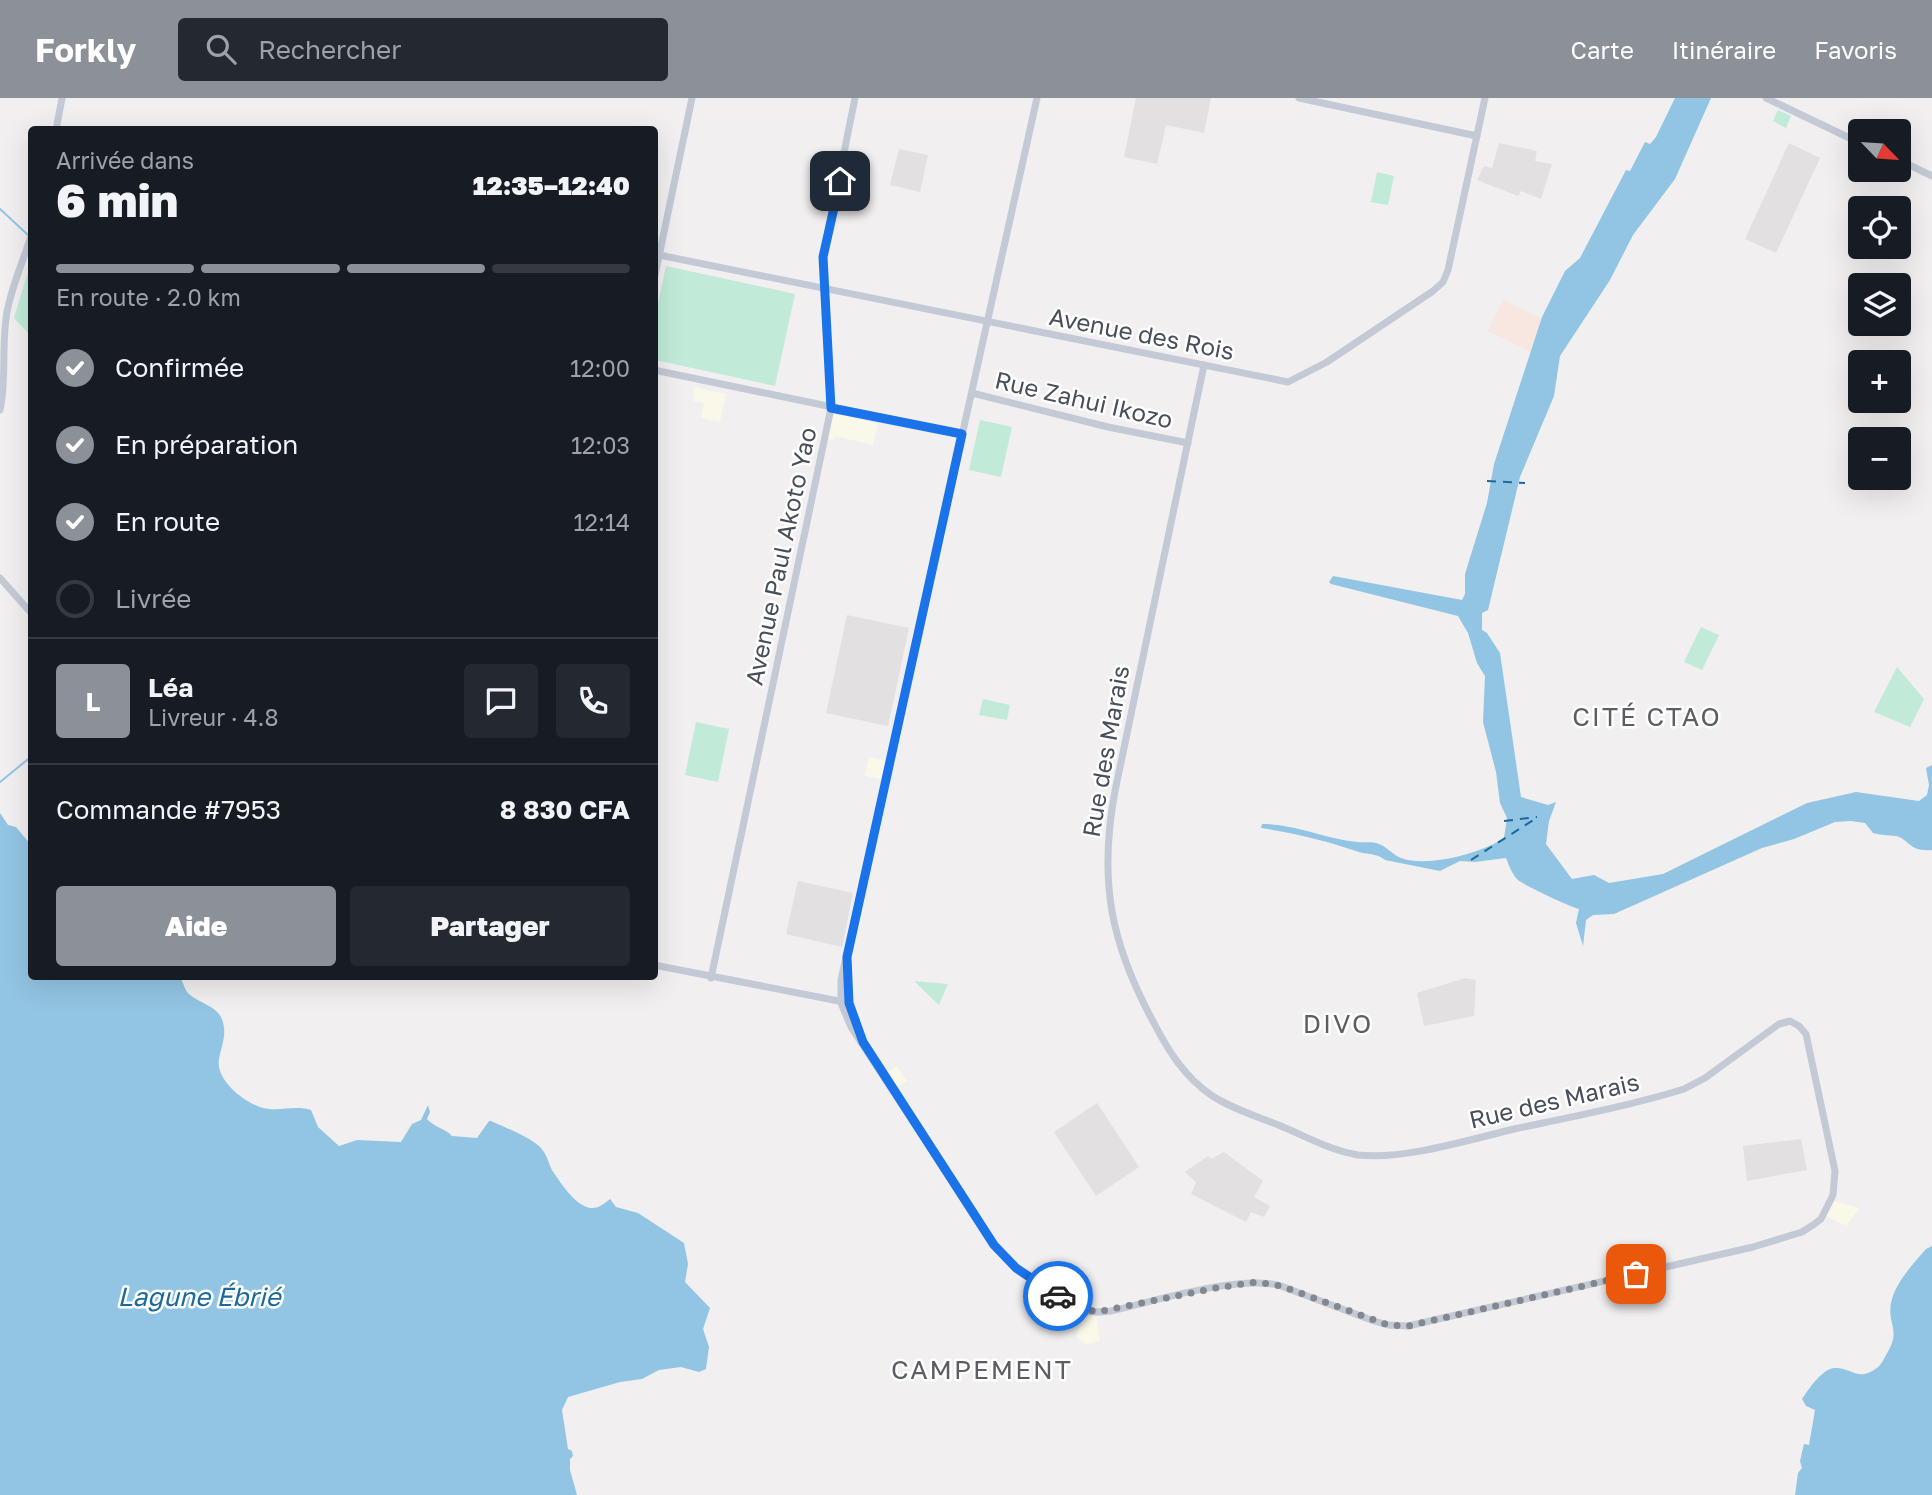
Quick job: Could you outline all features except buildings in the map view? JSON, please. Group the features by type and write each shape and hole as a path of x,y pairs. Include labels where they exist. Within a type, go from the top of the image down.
{"street":[{"path":"57,126 62,98"},
{"path":"658,260 692,98"},
{"name":"Avenue Paul Akoto Yao","path":"711,978 831,408 823,257 855,98"},
{"path":"658,966 845,1003 847,957 1037,98"},
{"path":"1299,98 1477,136 1485,98"},
{"path":"1766,98 1848,137"},
{"name":"Avenue des Rois","path":"659,255 1288,382 1326,362 1441,285 1448,270 1477,136"},
{"path":"1911,166 1932,176"},
{"path":"0,410 4,384 7,310 28,248"},
{"name":"Rue des Marais","path":"845,1003 863,1042 994,1245 1016,1268 1076,1307 1097,1312 1216,1288 1264,1282 1388,1325 1408,1326 1753,1247 1801,1232 1821,1219 1833,1195 1835,1171 1806,1034 1795,1023 1784,1021 1704,1079 1685,1089 1398,1154 1357,1155 1338,1150 1227,1104 1190,1078 1172,1056 1132,981 1113,924 1107,863 1115,791 1204,365"},
{"path":"658,371 962,434"},
{"name":"Rue Zahui Ikozo","path":"972,393 1108,427 1188,443"},
{"path":"0,579 28,610"}],"shaded area":[{"path":"1136,98 1211,98 1204,133 1166,125 1157,164 1124,157"},
{"path":"1499,143 1537,151 1535,161 1552,164 1541,199 1521,191 1518,196 1477,180 1484,166 1492,168"},
{"path":"1789,143 1820,158 1776,253 1745,239"},
{"path":"899,149 928,155 920,192 890,185"},
{"path":"1503,300 1543,319 1532,353 1488,331"},
{"path":"694,387 726,394 720,422 701,418 704,403 693,401"},
{"path":"833,413 878,424 873,445 835,436 834,440 827,438"},
{"path":"847,615 909,628 888,726 826,713"},
{"path":"869,757 885,760 881,779 865,776"},
{"path":"798,881 853,893 842,947 786,934"},
{"path":"1465,978 1476,980 1474,1016 1424,1026 1417,993"},
{"path":"897,1066 907,1081 898,1087 888,1072"},
{"path":"1097,1103 1139,1167 1096,1196 1054,1132"},
{"path":"1801,1139 1807,1170 1747,1181 1743,1146"},
{"path":"1224,1152 1263,1181 1254,1197 1270,1206 1264,1217 1251,1212 1246,1222 1191,1194 1196,1182 1185,1172 1208,1156 1211,1159"},
{"path":"1834,1201 1860,1208 1846,1226 1826,1216"},
{"path":"1085,1315 1097,1317 1100,1341 1086,1344 1076,1337"}],"green space":[{"path":"1778,110 1791,116 1786,128 1773,121"},
{"path":"1377,172 1394,176 1388,205 1371,202"},
{"path":"666,266 795,294 775,386 658,361 658,303"},
{"path":"28,272 28,333 14,318"},
{"path":"980,420 1012,427 1001,477 969,470"},
{"path":"1701,627 1719,635 1702,670 1684,662"},
{"path":"1897,667 1924,699 1910,727 1874,712"},
{"path":"983,699 1010,705 1007,720 979,715"},
{"path":"696,722 729,729 718,782 685,775"},
{"path":"914,981 948,984 939,1005"}],"water":[{"path":"1675,98 1711,98 1675,179 1633,235 1610,280 1560,356 1554,396 1520,477 1488,610 1482,613 1482,630 1500,653 1521,797 1548,805 1556,802 1549,821 1546,844 1572,879 1594,875 1609,883 1663,874 1807,803 1856,792 1919,801 1927,795 1929,785 1926,768 1932,765 1932,850 1918,849 1896,836 1873,833 1865,823 1835,822 1794,839 1762,848 1614,914 1593,915 1586,920 1583,946 1576,923 1579,909 1520,882 1506,858 1460,861 1440,871 1385,860 1335,844 1261,828 1262,824 1274,825 1345,840 1376,843 1401,858 1412,861 1439,860 1469,854 1504,838 1507,818 1500,803 1496,772 1483,722 1485,676 1477,663 1468,633 1458,616 1329,582 1333,576 1462,600 1465,594 1465,574 1487,503 1494,464 1542,317 1565,271 1580,258 1626,170 1630,171 1645,142 1650,144 1656,137"},
{"name":"Lagune Ébrié","path":"0,813 8,825 16,827 28,841 28,980 181,980 190,995 211,1007 221,1017 224,1033 219,1067 233,1090 263,1108 311,1110 318,1127 339,1146 357,1140 401,1142 412,1124 421,1120 428,1105 430,1112 427,1119 452,1136 477,1138 489,1121 517,1132 542,1150 559,1181 579,1203 594,1208 610,1199 616,1207 638,1213 684,1243 688,1264 685,1282 710,1308 703,1329 709,1347 706,1369 699,1372 681,1367 659,1370 642,1379 620,1382 568,1397 562,1410 568,1449 573,1456 570,1459 570,1470 577,1495 0,1495"},
{"path":"1932,1246 1932,1495 1795,1495 1798,1473 1802,1468 1800,1461 1804,1444 1809,1445 1815,1410 1806,1406 1802,1399 1826,1371 1836,1368 1865,1374 1880,1365 1893,1339 1890,1311 1893,1296 1910,1267"}],"waterway":[{"path":"0,209 28,235"},
{"path":"0,782 28,759"}],"ferry route":[{"path":"1487,481 1525,483"},
{"path":"1504,821 1537,817"},
{"path":"1471,860 1538,817"}],"way so far":[{"path":"1058,1296 1083,1310 1097,1312 1240,1283 1264,1282 1374,1321 1408,1326 1636,1274"}],"district":[{"name":"CITÉ CTAO","path":"1647,716"},
{"name":"DIVO","path":"1338,1023"},
{"name":"CAMPEMENT","path":"982,1369"}],"route":[{"path":"840,181 823,257 831,408 962,434 847,957 849,1003 863,1042 994,1245 1016,1268 1058,1296"}]}
